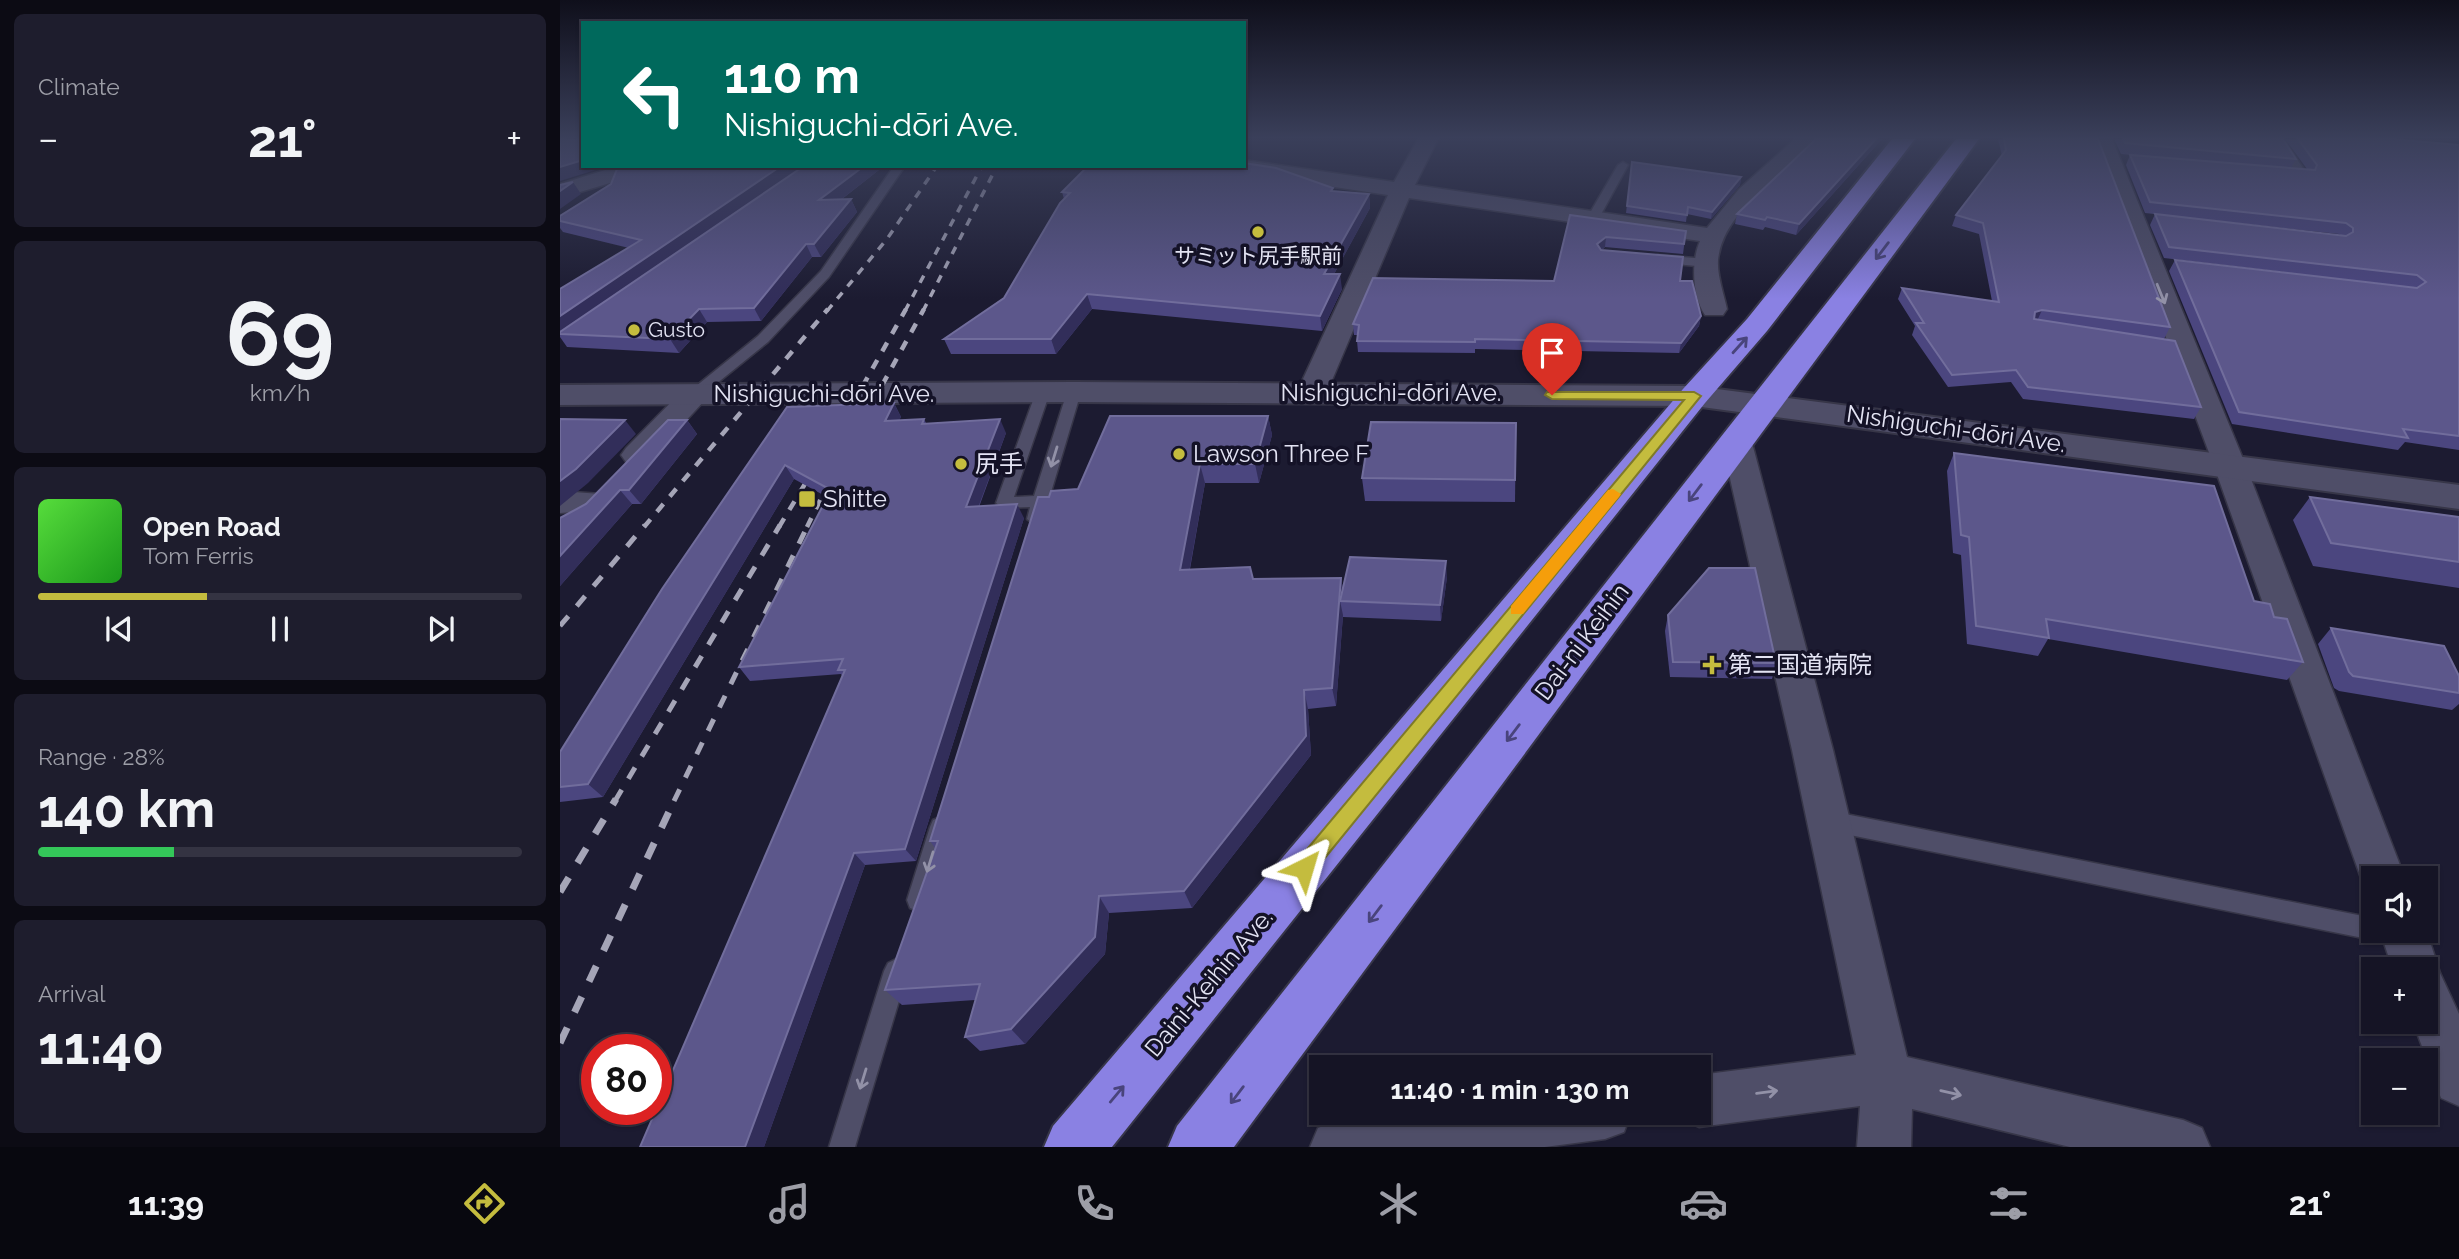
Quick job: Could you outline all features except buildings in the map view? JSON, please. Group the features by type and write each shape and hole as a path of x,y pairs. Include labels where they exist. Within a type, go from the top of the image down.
{"highway":[{"name":"Daini-Keihin Ave.","path":"1074,1147 1694,396 1757,326 1862,193"},
{"name":"Dai-ni Keihin","path":"1198,1147 1736,439 1768,403 1927,193"}],"main road":[{"name":"Nishiguchi-dōri Ave.","path":"560,395 1312,392 1694,396 1768,403 2459,498"}],"street":[{"path":"587,204 605,193"},
{"path":"1312,392 1400,193"},
{"path":"1412,193 1715,236"},
{"path":"1714,309 1707,263 1715,236 1748,193"},
{"path":"2128,193 2155,263 2177,348 2230,466 2379,866"},
{"path":"560,526 695,394"},
{"path":"1736,439 1830,821 1884,1077 1884,1147"},
{"path":"2438,1023 2459,1080"},
{"path":"1711,1099 1884,1077 2183,1147"},
{"path":"1337,1147 1510,1125"}],"lane":[{"path":"695,394 763,339 825,274 882,193"},
{"path":"1593,218 1607,193"},
{"path":"1643,258 1707,263"},
{"path":"1028,541 1041,501 1059,392"},
{"path":"1041,501 1004,503 1059,392"},
{"path":"911,923 947,804"},
{"path":"1830,821 2361,932"},
{"path":"842,1147 903,949"}],"railway":[{"path":"827,311 887,239 919,193"},
{"path":"905,311 968,193"},
{"path":"923,311 983,193"},
{"path":"644,527 828,309"},
{"path":"843,421 906,309"},
{"path":"863,420 924,309"},
{"path":"779,527 814,469"},
{"path":"807,527 831,478"},
{"path":"560,626 645,525"},
{"path":"615,801 780,525"},
{"path":"674,801 808,525"},
{"path":"560,892 616,799"},
{"path":"560,1043 675,799"}],"slow traffic":[{"path":"1517,610 1613,494"}],"place":[{"name":"サミット尻手駅前","path":"1258,232"},
{"name":"Gusto","path":"634,330"},
{"name":"Lawson Three F","path":"1179,454"},
{"name":"尻手","path":"961,464"},
{"name":"Shitte","path":"807,499"},
{"name":"第二国道病院","path":"1712,665"}],"route":[{"path":"1304,868 1694,396 1552,395"}]}
